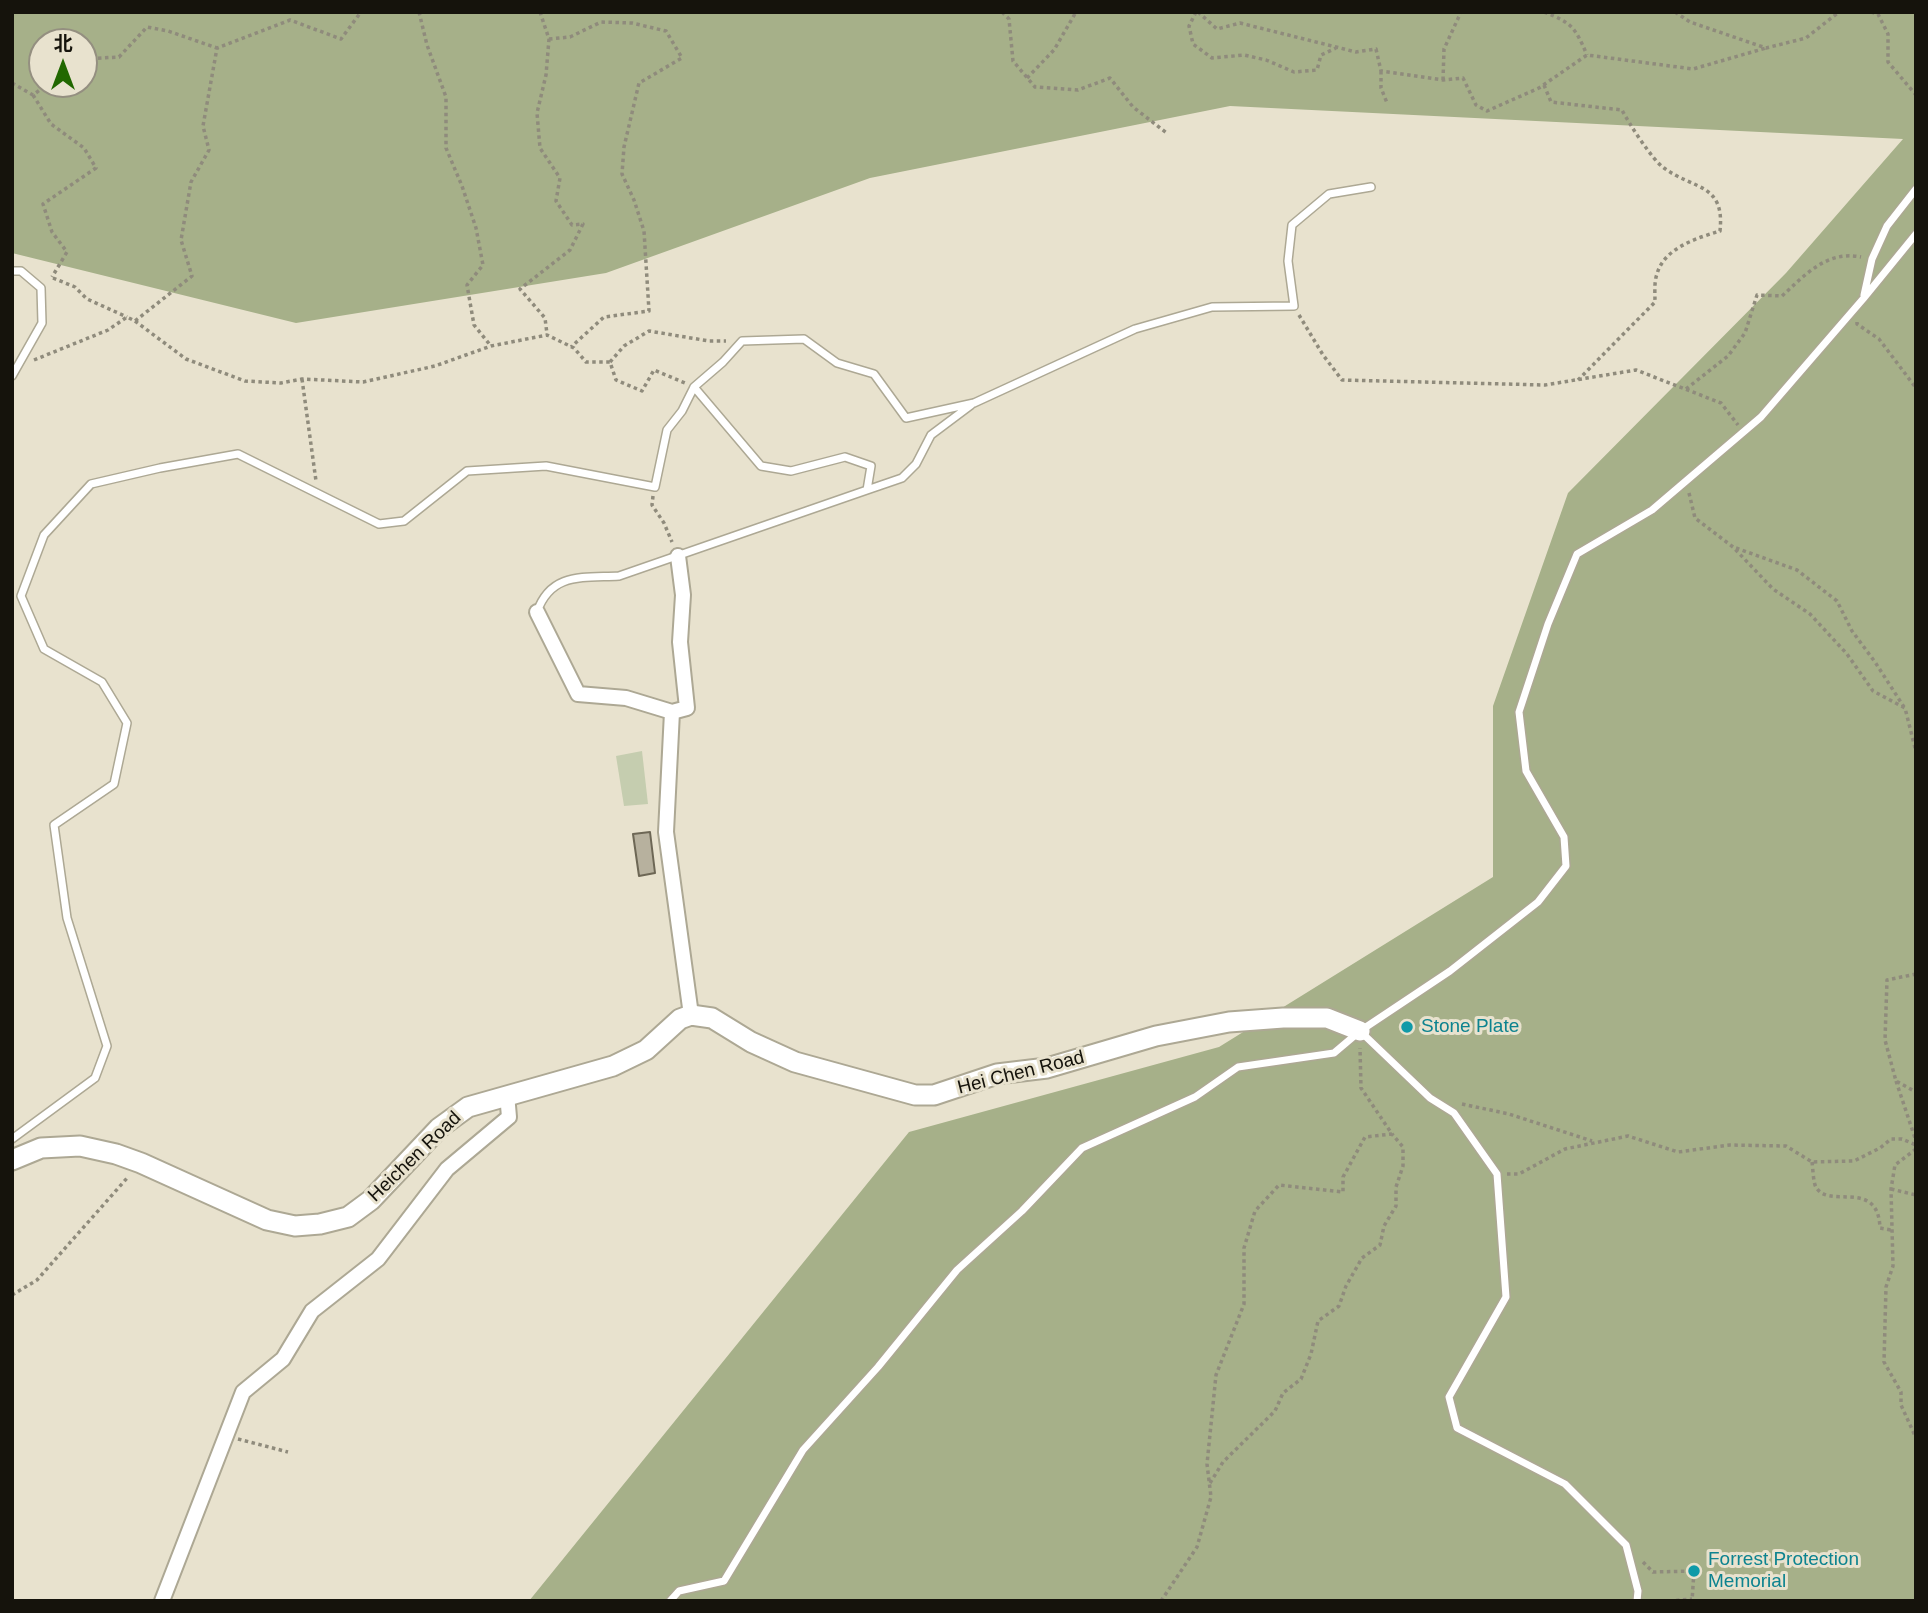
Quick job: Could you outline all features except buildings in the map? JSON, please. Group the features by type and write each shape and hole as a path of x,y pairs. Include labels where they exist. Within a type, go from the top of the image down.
{"street":[{"path":"537,612 578,694 626,698 672,712 687,708 680,642 683,595 678,556"},
{"path":"672,712 666,832 691,1015"},
{"name":"Hei Chen Road","path":"691,1015 712,1018 751,1042 795,1062 915,1095 934,1095 997,1074 1047,1068 1156,1036 1229,1022 1327,1018 1360,1031"},
{"name":"Heichen Road","path":"12,1160 41,1148 80,1146 141,1163 267,1220 295,1226 320,1224 348,1217 371,1200 439,1128 468,1107 613,1066 646,1050 680,1019 691,1015"},
{"path":"162,1601 243,1392 283,1359 312,1311 378,1259 447,1169 509,1116 507,1094"}],"lane":[{"path":"12,1139 95,1077 107,1046 67,918 54,825 114,784 127,723 102,682 44,649 21,596 44,535 91,484 238,454 379,524 404,521 467,471 546,466 655,487 667,430 682,411 694,387 742,341 804,339 836,363 874,373 905,418 974,402 1135,329 1212,307 1294,306 1288,261 1292,225 1329,194 1371,187"},
{"path":"1863,299 1872,259 1887,226 1916,189"},
{"path":"670,1601 679,1591 724,1581 803,1450 878,1367 957,1270 1022,1211 1082,1148 1195,1097 1238,1067 1334,1053 1360,1031 1450,971 1538,902 1566,866 1564,837 1526,771 1519,712 1548,624 1577,554 1652,510 1761,417 1916,234"},
{"path":"13,374 42,323 41,288 17,271"},
{"path":"694,387 761,466 791,471 845,457 871,466 867,490"},
{"path":"537,612 541,601 554,584 576,579 619,576 902,478 916,464 931,435 974,402"},
{"path":"1360,1031 1430,1098 1454,1114 1497,1174 1506,1297 1448,1396 1457,1428 1565,1484 1626,1545 1638,1591 1637,1601"}],"path":[{"path":"98,58 119,57 147,27 217,48 290,20 341,39 360,12"},
{"path":"419,12 427,46 446,97 446,148 476,228 484,265 467,285 474,325 491,346"},
{"path":"540,12 549,39 546,75 537,113 540,148 559,178 556,201 572,225 583,224 570,250 520,289 545,318 547,335"},
{"path":"1002,12 1009,19 1013,61 1035,87 1078,90 1110,78 1133,107 1168,134"},
{"path":"1027,78 1054,50 1076,12"},
{"path":"1336,47 1321,55 1317,71 1294,72 1266,60 1244,55 1212,58 1193,44 1189,26 1197,12 1217,29 1240,23 1336,47 1356,52 1376,49 1381,71 1381,88 1387,103"},
{"path":"1443,80 1444,48 1461,12"},
{"path":"1544,12 1576,29 1587,55"},
{"path":"1675,12 1690,22 1766,48"},
{"path":"1381,71 1443,80 1463,78 1476,105 1487,111 1544,85 1587,55 1693,69 1806,38 1839,12"},
{"path":"1871,12 1878,14 1888,34 1888,62 1916,95"},
{"path":"549,39 570,37 601,22 632,23 666,31 682,58 639,83 624,147 622,174 644,231 649,312 604,317 571,347"},
{"path":"135,321 192,276 181,240 191,182 209,150 203,126 217,48"},
{"path":"12,83 28,92"},
{"path":"1544,85 1551,102 1622,110 1662,167 1713,195 1722,211 1720,230 1688,241 1666,259 1657,273 1655,302 1578,380"},
{"path":"35,98 51,124 84,148 96,168 43,204 52,232 67,252 52,277"},
{"path":"1686,389 1728,356 1745,332 1757,295 1782,296 1820,262 1850,254 1872,259"},
{"path":"17,271 52,277 75,287 87,299 135,321 186,359 245,381 302,379 363,382 435,366 491,346 547,335 571,347 586,362 610,362 624,346 649,331 709,341 742,341"},
{"path":"1863,299 1857,324 1879,339 1916,388"},
{"path":"1294,306 1322,355 1342,380 1545,386 1636,370 1721,402 1744,432"},
{"path":"13,374 35,359 108,330 127,317"},
{"path":"610,362 616,380 642,391 654,370 694,387"},
{"path":"302,379 317,492"},
{"path":"1686,481 1695,518 1732,547 1773,589 1810,614 1847,654 1873,691 1905,708"},
{"path":"655,487 652,505 664,523 678,556"},
{"path":"1732,547 1797,570 1837,600 1852,631 1905,708 1916,752"},
{"path":"1916,974 1887,980 1885,1040 1916,1145"},
{"path":"1209,1484 1223,1462 1275,1410 1283,1392 1301,1380 1311,1354 1318,1321 1339,1306 1346,1286 1362,1258 1380,1245 1384,1226 1396,1206 1396,1188 1403,1166 1403,1147 1361,1087 1360,1031"},
{"path":"1896,1081 1916,1092"},
{"path":"1430,1098 1510,1114 1594,1142"},
{"path":"1161,1601 1197,1547 1211,1497 1207,1464 1216,1375 1244,1304 1244,1248 1255,1211 1279,1185 1343,1192 1343,1177 1365,1137 1392,1134"},
{"path":"1497,1174 1519,1174 1565,1149 1628,1136 1678,1152 1730,1145 1786,1146 1812,1162 1854,1161 1880,1149 1891,1139 1902,1139 1916,1145"},
{"path":"1916,1145 1895,1165 1891,1189 1892,1266 1886,1287 1884,1362 1901,1392 1901,1405 1916,1438"},
{"path":"1812,1162 1816,1186 1822,1193 1866,1199 1880,1215 1880,1228 1891,1230"},
{"path":"12,1294 37,1280 141,1163"},
{"path":"1891,1189 1916,1195"},
{"path":"226,1436 288,1451"},
{"path":"1626,1545 1653,1572 1694,1572 1692,1600 1670,1601"}],"green space":[{"path":"12,12 1916,12 1916,1601 529,1601 909,1132 1219,1047 1493,877 1493,706 1568,493 1786,273 1903,139 1230,106 870,178 606,273 296,323 12,253"},
{"path":"642,751 648,804 624,806 616,756"}],"place":[{"name":"Stone Plate","path":"1407,1027"},
{"name":"Forrest Protection Memorial","path":"1694,1571"}]}
